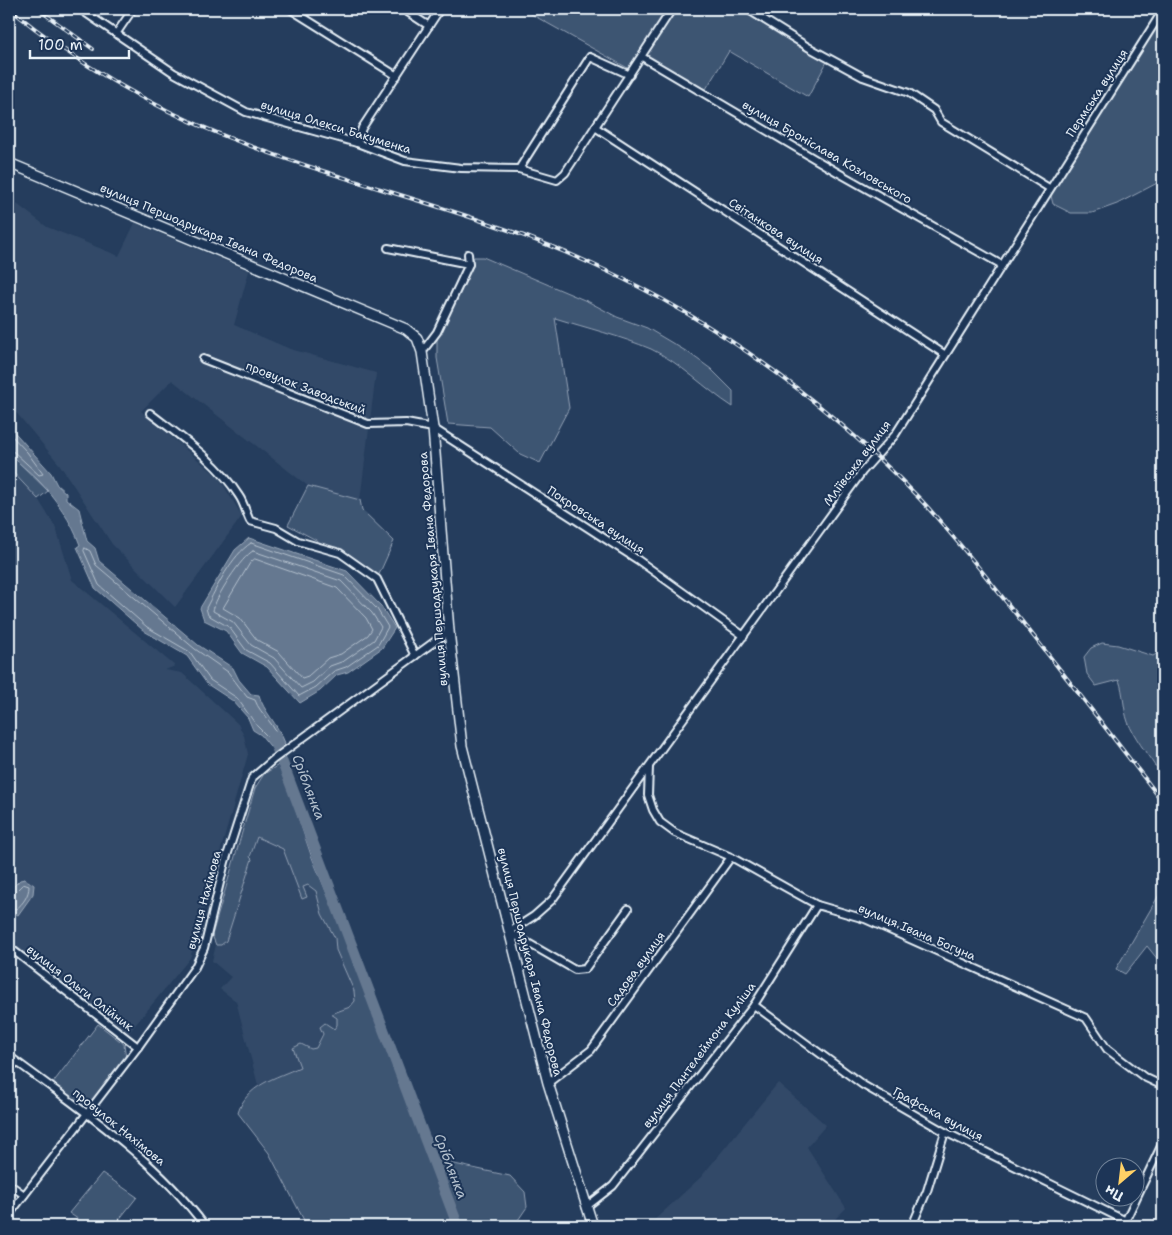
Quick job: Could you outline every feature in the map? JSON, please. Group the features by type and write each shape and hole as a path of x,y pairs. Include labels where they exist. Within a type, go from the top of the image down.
{"street":[{"name":"вулиця Олекси Бакуменка","path":"80,9 174,73 246,112 357,143 405,161 462,168 519,169 557,180 565,173 672,9"},
{"path":"116,34 133,9"},
{"path":"290,9 397,76"},
{"path":"403,9 429,26"},
{"path":"357,143 362,128 440,9"},
{"path":"748,9 808,47 863,77 909,93 934,110 941,122 1049,188"},
{"name":"Пермська вулиця","path":"1049,188 1163,10"},
{"path":"519,169 590,56 630,75"},
{"name":"вулиця Броніслава Козловського","path":"642,57 837,172 1002,265"},
{"name":"Світанкова вулиця","path":"595,127 944,354"},
{"name":"вулиця Першодрукаря Івана Федорова","path":"9,163 406,329 417,338 422,352 433,428 449,631 462,746 548,1083 593,1226"},
{"name":"Мліївська вулиця","path":"649,766 862,472 895,434 1049,188"},
{"path":"388,248 469,264"},
{"path":"422,352 437,332 469,264 468,254"},
{"name":"провулок Заводський","path":"202,359 368,424 406,423 433,428"},
{"path":"150,413 184,438 219,471 240,497 250,521 276,528 298,541 340,553 377,579 415,656"},
{"name":"Покровська вулиця","path":"433,428 638,560 744,636"},
{"name":"вулиця Нахімова","path":"9,1215 138,1047 201,956 225,862 252,778 274,759 449,631"},
{"path":"628,909 585,969 575,970 509,932 534,916 552,900 649,766"},
{"name":"вулиця Івана Богуна","path":"649,766 648,794 653,810 660,822 675,833 731,857 817,905 865,919 1086,1018 1107,1049 1144,1077 1163,1086"},
{"name":"Садова вулиця","path":"548,1083 591,1050 731,857"},
{"name":"вулиця Пантелеймона Куліша","path":"586,1207 613,1186 754,1005 817,905"},
{"name":"вулиця Ольги Олійник","path":"9,947 138,1047"},
{"name":"Графська вулиця","path":"754,1005 863,1085 945,1132 1124,1223"},
{"name":"провулок Нахімова","path":"9,1056 86,1114 155,1170 205,1226"},
{"path":"912,1226 927,1191 945,1132"},
{"path":"1124,1223 1163,1142"},
{"path":"9,1184 24,1195"}],"shaded area":[{"path":"522,9 747,9 829,58 808,97 729,51 703,94 642,58 633,71"},
{"path":"1163,10 1163,180 1117,204 1092,213 1071,213 1053,204 1049,188"},
{"path":"9,198 47,227 119,256 135,223 249,271 234,325 290,349 376,373 360,500 308,486 172,380 141,411 219,478 242,516 175,607 112,544 60,465 9,404"},
{"path":"474,257 483,257 589,302 617,317 647,328 689,353 711,369 733,391 733,407 673,361 651,349 555,318 569,408 540,463 520,454 490,427 448,424 437,358 437,332"},
{"path":"9,453 48,491 38,499 9,468"},
{"path":"9,468 38,499 56,528 72,580 175,666 165,670 182,673 238,724 244,736 248,754 190,958 127,1035 9,943 9,874 17,861 9,853"},
{"path":"308,486 360,500 362,510 394,541 377,579 340,553 288,525"},
{"path":"1102,643 1118,645 1153,656 1163,650 1163,766 1155,766 1131,728 1126,717 1119,680 1096,686 1087,674 1084,657 1091,648"},
{"path":"280,764 311,855 390,1047 431,1159 510,1176 525,1192 527,1207 514,1226 307,1226 269,1153 238,1113 242,1103 255,1089 272,1079 300,1067 293,1048 301,1044 311,1049 316,1048 323,1034 320,1027 325,1023 334,1029 337,1025 337,1018 331,1014 350,1007 355,1001 354,991 336,950 335,938 322,914 316,891 308,885 303,887 307,897 302,899 283,849 257,837 226,941 221,945 216,945 212,935 255,788 264,774"},
{"path":"257,837 283,849 302,899 302,887 308,885 316,890 322,914 335,938 336,950 354,991 355,1001 350,1007 331,1014 337,1018 337,1025 334,1029 325,1024 316,1048 311,1049 301,1044 300,1067 258,1085 236,1001 220,989 231,977 212,961 216,945 221,945 227,939"},
{"path":"1163,888 1163,966 1147,946 1125,974 1116,969"},
{"path":"98,1024 124,1044 126,1058 85,1110 52,1084"},
{"path":"778,1083 826,1125 807,1147 846,1208 828,1226 648,1226 701,1177"},
{"path":"102,1173 137,1197 114,1226 88,1226 69,1213"}],"water":[{"path":"9,426 51,473 57,485 66,493 66,499 79,509 87,541 95,548 99,561 198,645 233,668 239,680 251,694 259,695 285,743 274,751 261,735 253,730 248,718 233,701 207,684 187,656 144,631 95,588 77,547 80,545 73,528 44,487 9,453"},
{"path":"249,538 347,571 381,606 395,628 382,648 348,672 337,675 320,691 300,703 267,667 242,653 226,631 204,620 200,608 235,550"},
{"path":"25,879 34,885 33,894 18,915 9,910 9,891 20,880"}],"waterway":[{"name":"Сріблянка","path":"272,735 458,1226"}],"railway":[{"path":"10,9 87,65 141,97 198,125 318,170 458,213 549,246 639,287 726,338 808,397 847,429 920,499 954,537 1008,604 1163,802"},
{"path":"38,9 93,49"}]}
